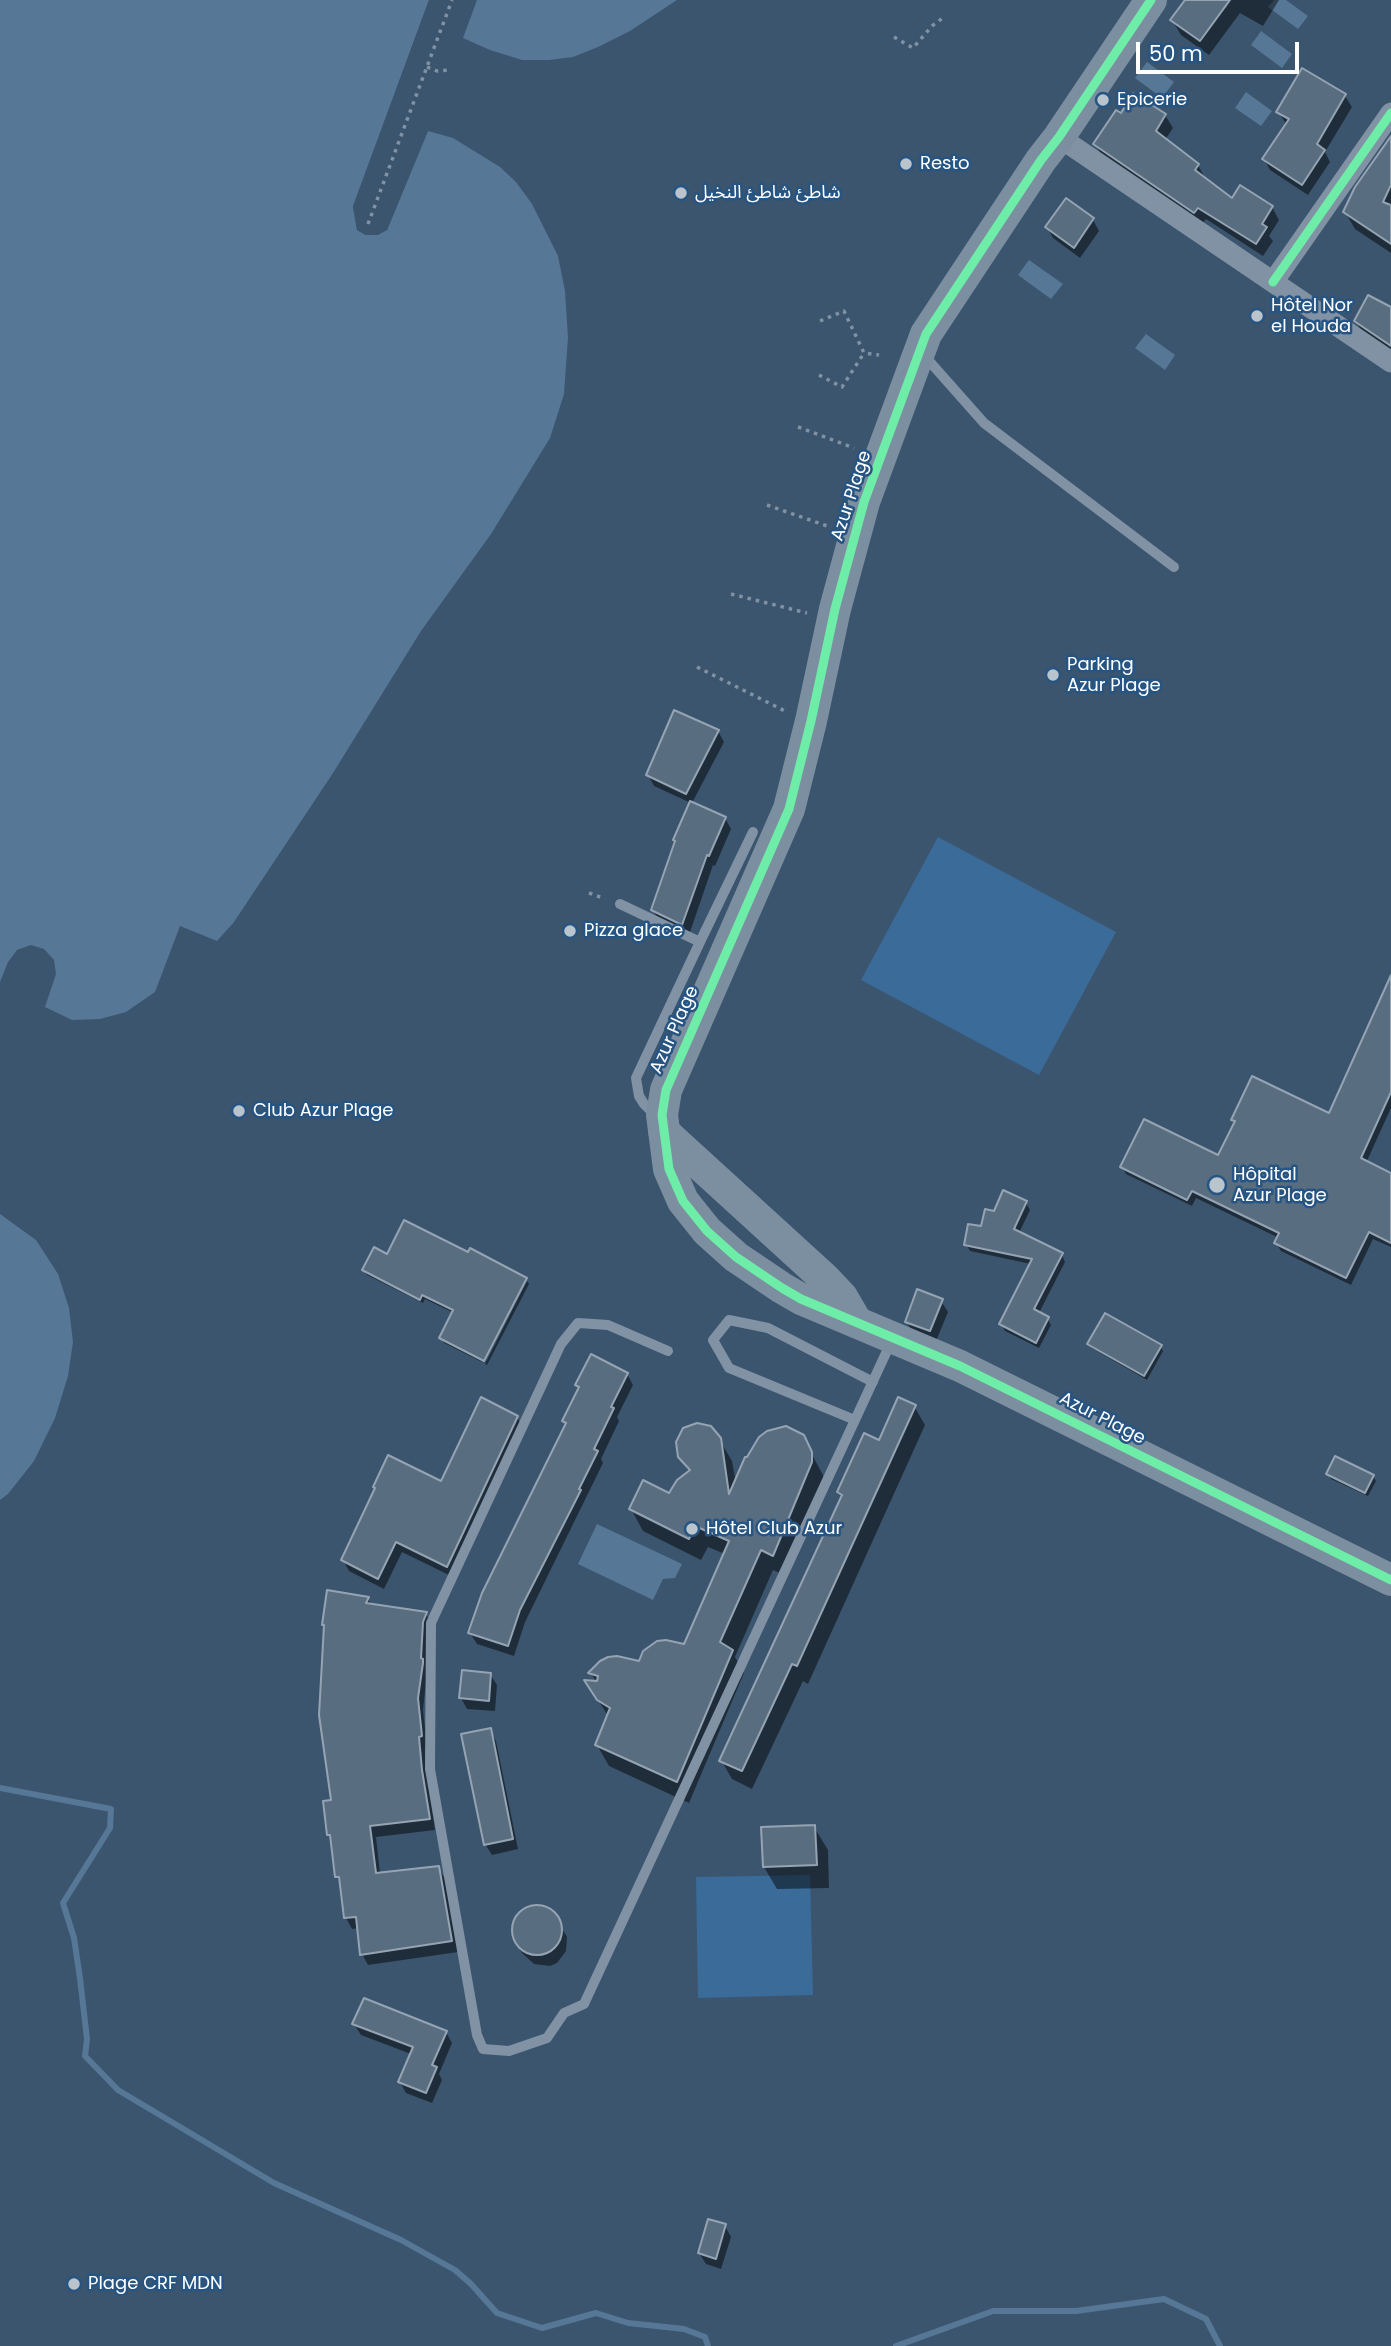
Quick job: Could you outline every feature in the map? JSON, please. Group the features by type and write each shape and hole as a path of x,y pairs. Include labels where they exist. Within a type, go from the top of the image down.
{"street":[{"name":"Azur Plage","path":"1151,0 926,334 864,502 835,609 789,809 666,1090 663,1123 669,1169 683,1201 707,1231 736,1257 782,1288 822,1308 972,1372 1391,1580"},
{"path":"1273,282 1391,113"},
{"path":"1059,137 1391,362"},
{"path":"663,1123 692,1160 735,1195 824,1278 842,1297 856,1321"}],"lane":[{"path":"920,351 984,423 1174,567"},
{"path":"663,1123 643,1104 636,1078 753,832"},
{"path":"620,904 700,943"},
{"path":"855,1420 729,1368 713,1340 729,1320 768,1328 873,1382"},
{"path":"668,1351 608,1325 578,1323 561,1344 431,1623 430,1769 477,2035 483,2049 509,2051 547,2038 564,2014 584,2004 893,1338"}],"path":[{"path":"368,223 452,0"},
{"path":"894,37 913,48 932,26 944,17"},
{"path":"427,67 437,71 451,70"},
{"path":"820,321 844,311 864,353"},
{"path":"864,353 879,355"},
{"path":"819,375 842,387 864,353"},
{"path":"798,427 854,448"},
{"path":"767,505 830,527"},
{"path":"731,594 807,614"},
{"path":"697,667 785,710"}],"shaded area":[{"path":"0,0 429,0 353,206 357,230 366,235 387,230 428,131 453,138 500,167 516,182 532,204 558,256 565,291 568,338 564,394 550,438 491,534 421,631 333,773 234,922 217,941 180,926 155,992 126,1012 100,1019 72,1020 45,1007 56,974 54,960 44,949 31,945 17,950 8,962 0,982"},
{"path":"477,0 677,0 630,31 573,57 522,60 463,38"},
{"path":"1274,0 1286,0 1308,16 1298,29 1268,7"},
{"path":"1261,31 1292,54 1282,68 1251,45"},
{"path":"1147,62 1174,82 1162,98 1135,78"},
{"path":"1246,92 1272,111 1261,126 1235,108"},
{"path":"1029,260 1063,284 1051,299 1018,275"},
{"path":"1146,334 1175,355 1165,370 1135,348"},
{"path":"938,837 1116,932 1039,1075 861,980"},
{"path":"0,1214 36,1240 58,1274 69,1308 73,1342 68,1376 55,1418 34,1461 0,1500"},
{"path":"597,1524 682,1564 675,1578 663,1579 653,1600 578,1564"},
{"path":"810,1875 813,1995 698,1998 696,1877"}],"pier":[{"path":"429,0 432,1 357,207 360,228 367,232 384,228 425,129 429,128 387,230 378,235 366,235 357,230 353,207"}],"building":[{"path":"1185,0 1230,0 1200,41 1170,20"},
{"path":"1302,68 1346,94 1317,144 1325,150 1302,185 1262,159 1289,119 1276,112"},
{"path":"1133,93 1166,114 1156,131 1199,164 1195,170 1232,198 1240,185 1273,206 1262,224 1267,227 1256,244 1198,208 1194,213 1093,144 1116,110 1121,113"},
{"path":"1391,136 1391,185 1383,202 1391,205 1391,244 1343,212 1355,187"},
{"path":"1066,198 1094,218 1074,248 1045,227"},
{"path":"1368,295 1391,307 1391,346 1354,321"},
{"path":"674,710 719,730 686,794 646,775"},
{"path":"690,801 726,817 709,856 707,855 682,925 651,910 675,841 673,840"},
{"path":"1391,975 1391,1092 1361,1158 1391,1173 1391,1243 1369,1232 1346,1278 1274,1243 1279,1233 1192,1191 1187,1200 1120,1167 1144,1119 1218,1155 1235,1121 1231,1120 1252,1076 1329,1113"},
{"path":"1003,1190 1027,1201 1014,1229 1063,1253 1034,1309 1049,1317 1036,1343 999,1324 1032,1259 964,1245 968,1224 981,1226 985,1209 994,1211"},
{"path":"404,1220 468,1252 470,1248 527,1278 484,1361 439,1338 453,1310 422,1295 420,1300 362,1270 374,1247 387,1254"},
{"path":"917,1289 943,1299 930,1331 905,1322"},
{"path":"1105,1313 1162,1345 1144,1376 1087,1344"},
{"path":"591,1354 628,1373 594,1449 598,1451 579,1489 581,1490 520,1610 508,1646 468,1633 482,1593 566,1423 562,1421 579,1387 575,1385"},
{"path":"481,1397 518,1416 447,1567 396,1542 378,1579 341,1560 388,1455 441,1481"},
{"path":"898,1397 916,1405 797,1666 792,1664 742,1771 719,1761 842,1495 837,1492 864,1433 879,1440"},
{"path":"697,1423 711,1426 721,1438 729,1494 745,1457 759,1437 767,1431 786,1426 804,1435 812,1452 812,1462 773,1556 761,1550 720,1642 733,1650 677,1782 595,1745 610,1708 597,1700 584,1680 597,1681 598,1676 588,1673 608,1657 617,1656 639,1661 643,1651 657,1641 684,1644 729,1541 695,1526 689,1539 629,1509 643,1480 669,1493 677,1480 690,1470 678,1457 676,1442 683,1428"},
{"path":"1335,1456 1374,1475 1365,1493 1326,1474"},
{"path":"327,1590 369,1597 366,1603 427,1612 423,1622 423,1663 418,1698 422,1770 430,1819 370,1826 376,1873 439,1866 452,1941 360,1955 356,1917 344,1918 339,1877 335,1877 323,1801 331,1800 319,1715 322,1625"},
{"path":"462,1670 491,1673 489,1701 459,1698"},
{"path":"491,1728 513,1839 484,1845 461,1734"},
{"path":"815,1825 817,1865 763,1867 761,1827"},
{"path":"537,1905 555,1912 562,1930 555,1948 537,1955 519,1948 512,1930 519,1912"},
{"path":"364,1998 447,2031 432,2065 437,2067 426,2093 398,2082 413,2047 352,2024"},
{"path":"708,2219 726,2224 716,2259 698,2253"}],"waterway":[{"path":"0,1788 111,1809 110,1828 63,1903 74,1938 80,1978 87,2039 85,2056 118,2090 274,2183 401,2240 455,2270 497,2313 542,2328 596,2313 628,2323 684,2329 705,2337 708,2346"},
{"path":"896,2346 993,2311 1076,2311 1164,2299 1206,2319 1220,2346"}],"cycle path":[{"path":"1151,0 926,334 864,502 835,609 789,809 666,1090 662,1115 669,1169 683,1201 707,1231 736,1257 801,1299 960,1366 1391,1580"},
{"path":"1273,282 1391,113"}],"place":[{"name":"Epicerie","path":"1103,100"},
{"name":"Resto","path":"906,164"},
{"name":"شاطئ شاطئ النخيل","path":"681,193"},
{"name":"Hôtel Nor el Houda","path":"1257,316"},
{"name":"Parking Azur Plage","path":"1053,675"},
{"name":"Pizza glace","path":"570,931"},
{"name":"Club Azur Plage","path":"239,1111"},
{"name":"Hôpital Azur Plage","path":"1217,1185"},
{"name":"Hôtel Club Azur","path":"692,1529"},
{"name":"Plage CRF MDN","path":"74,2284"}]}
